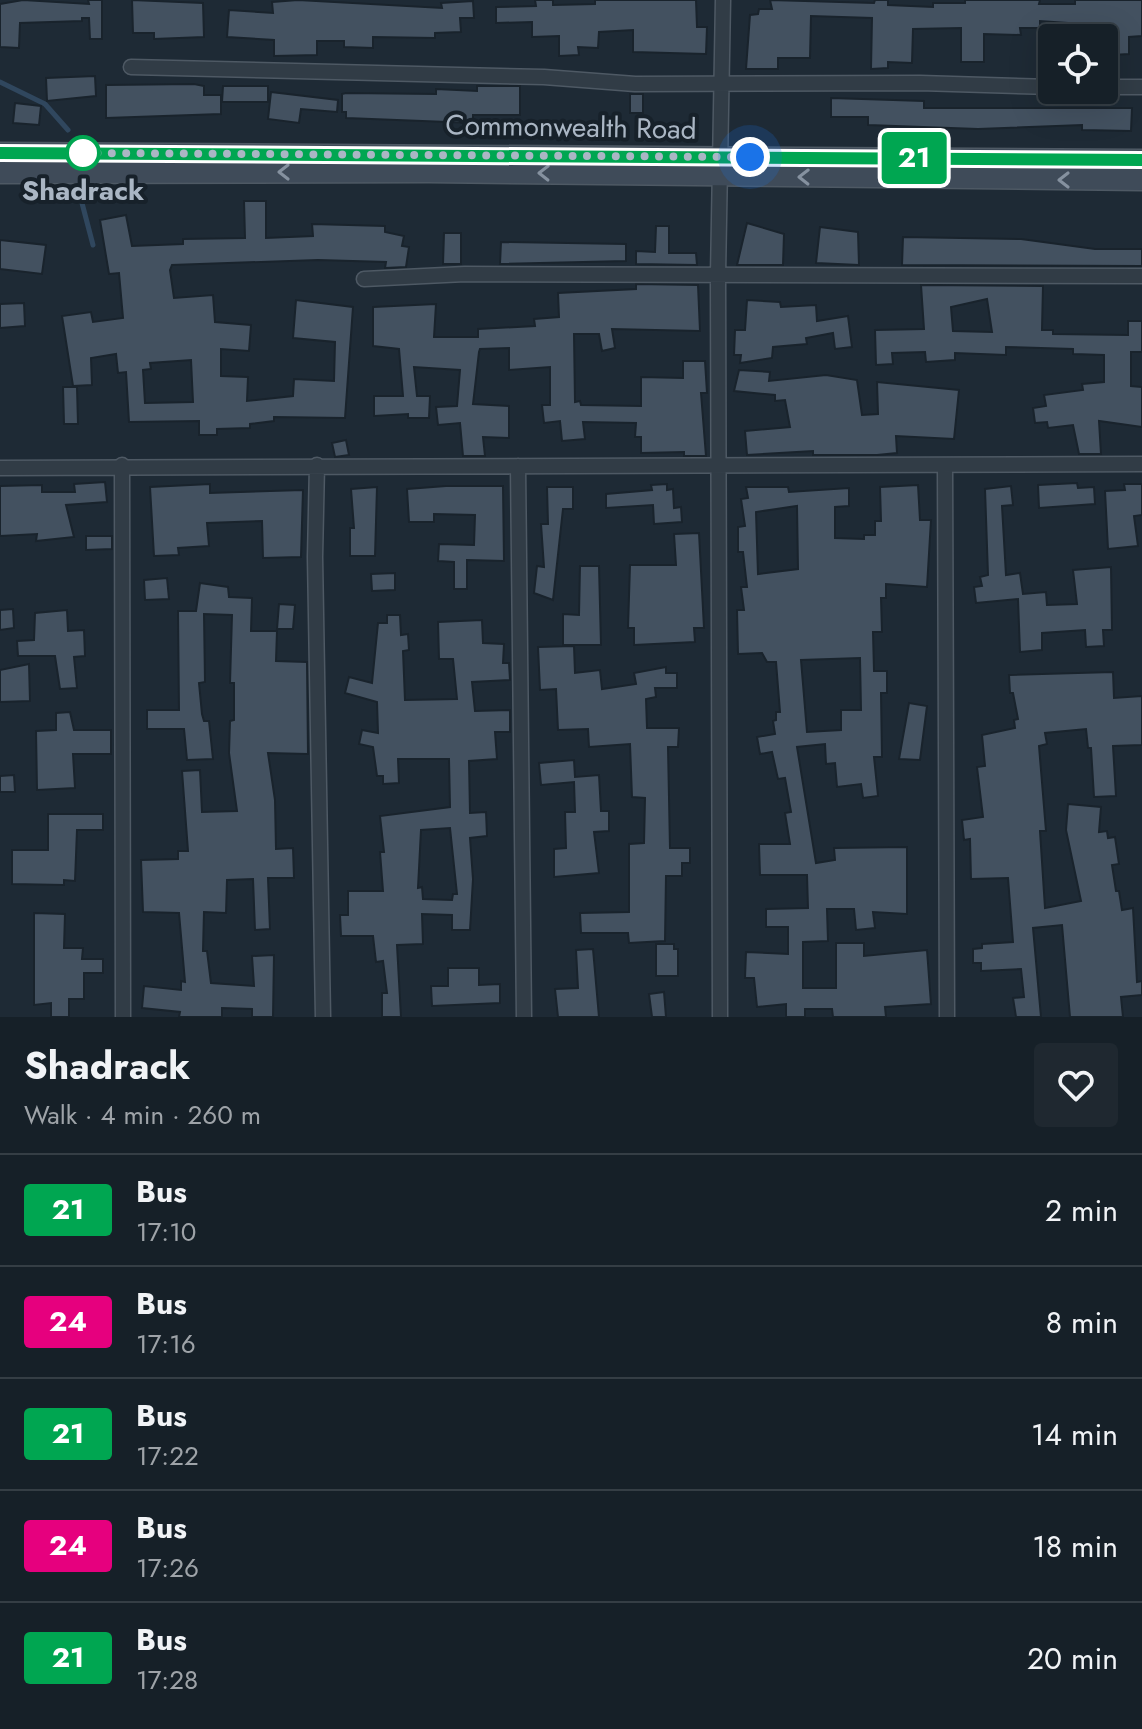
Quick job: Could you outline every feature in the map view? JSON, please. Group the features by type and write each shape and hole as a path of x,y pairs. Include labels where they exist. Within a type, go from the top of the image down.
{"main road":[{"name":"Commonwealth Road","path":"0,153 719,166 1142,180"},
{"name":"Commonwealth Road","path":"0,173 429,172 1142,160"}],"street":[{"path":"720,1017 718,275 723,0"},
{"path":"131,67 544,77 721,86 920,83 1038,87"},
{"path":"1118,87 1142,87"},
{"path":"364,279 465,274 1142,276"},
{"path":"0,468 122,465 718,467 1142,464"},
{"path":"122,465 123,1017"},
{"path":"317,465 315,557 323,1017"},
{"path":"518,466 524,1017"},
{"path":"945,466 947,1017"}],"building":[{"path":"23,0 89,4 88,0 102,0 102,39 90,39 89,18 82,18 82,21 20,23 19,48 0,47 0,4"},
{"path":"132,0 203,3 204,37 154,39 154,33 133,33"},
{"path":"298,0 442,8 441,3 473,1 474,18 460,18 461,32 435,33 435,38 373,37 373,48 344,47 344,41 317,41 317,55 274,56 274,40 227,37 229,10 273,13 272,2"},
{"path":"535,0 553,0 553,5 595,4 595,0 696,0 697,27 707,27 706,54 633,52 633,30 599,32 598,48 578,47 579,55 559,56 559,36 532,37 532,22 496,23 496,7 536,6"},
{"path":"770,0 874,3 875,0 888,0 888,5 933,7 933,3 965,3 965,0 1040,0 1039,4 1075,4 1075,0 1142,0 1142,36 1129,37 1129,54 1118,55 1118,24 1040,21 1038,28 1020,28 1021,35 984,34 984,62 961,62 961,28 913,29 912,63 888,62 888,68 871,69 872,18 811,16 810,58 778,58 778,69 746,69 750,15 758,14 759,9 772,9"},
{"path":"95,76 96,96 47,101 46,78"},
{"path":"106,85 204,86 204,95 221,95 221,114 106,118"},
{"path":"223,86 268,86 268,102 222,102"},
{"path":"477,86 520,86 520,115 473,115 473,123 346,118 346,112 342,112 342,94 346,93 436,94 436,89 477,91"},
{"path":"271,92 338,100 337,112 301,109 299,123 268,119"},
{"path":"630,94 643,94 643,113 630,113"},
{"path":"831,98 924,101 924,108 1132,108 1131,131 1082,130 1082,125 978,129 868,125 868,117 831,117"},
{"path":"15,103 41,106 39,125 13,123"},
{"path":"244,201 266,201 266,238 313,236 312,224 385,226 385,232 404,236 402,246 409,247 406,267 385,268 386,262 318,260 172,265 170,270 174,298 213,295 215,322 251,325 249,351 221,349 221,376 248,377 247,401 293,396 294,379 334,381 335,342 293,338 296,300 353,307 345,418 274,417 274,421 250,424 250,428 217,429 217,435 199,435 199,421 129,422 126,372 118,373 116,354 91,358 92,385 73,386 62,316 91,312 93,322 123,318 119,273 109,274 100,220 126,215 132,246 183,244 183,239 245,238","holes":["191,360 193,402 145,403 143,370 151,369 150,363"]},
{"path":"747,223 784,234 783,265 737,265"},
{"path":"656,226 669,226 669,253 696,253 697,265 636,264 636,251 655,252"},
{"path":"820,227 858,232 859,265 816,263"},
{"path":"444,233 461,233 461,264 443,264"},
{"path":"903,237 1021,239 1095,249 1142,249 1142,266 902,265"},
{"path":"0,240 46,245 42,274 0,269"},
{"path":"501,242 626,244 626,261 500,264"},
{"path":"636,284 698,285 700,331 612,329 615,348 602,351 599,334 574,334 575,402 580,401 581,405 641,406 641,377 683,378 683,361 705,361 707,393 701,393 706,456 684,456 684,452 641,453 641,437 635,437 636,423 583,422 585,439 562,441 560,421 544,423 542,405 550,405 550,367 509,370 509,348 480,349 479,352 473,404 509,406 509,438 483,437 485,456 463,456 460,423 438,425 436,407 457,406 460,370 414,367 417,396 430,396 429,418 408,418 408,414 374,416 374,396 403,396 399,349 373,346 373,307 436,304 434,337 478,337 478,329 535,326 534,319 559,317 558,293 636,289"},
{"path":"921,285 1043,286 1042,330 1053,330 1053,334 1128,335 1128,321 1142,321 1142,352 1131,352 1131,386 1142,387 1142,427 1099,421 1101,454 1079,454 1073,425 1048,428 1047,422 1035,423 1033,408 1046,406 1044,395 1083,390 1082,384 1104,382 1104,355 1073,354 1073,349 1006,347 1006,355 955,353 955,360 926,362 925,352 892,353 893,364 876,365 875,330 924,329","holes":["987,299 992,332 953,331 951,307"]},
{"path":"747,300 780,302 781,307 816,305 817,321 848,316 852,347 835,349 833,333 806,338 807,344 773,347 772,358 740,363 741,355 734,355 735,330 745,330"},
{"path":"24,303 25,326 0,328 0,304"},
{"path":"739,370 770,372 769,381 826,375 857,380 862,415 878,414 877,382 959,390 954,439 896,436 897,453 877,455 813,455 813,451 747,455 745,431 790,427 785,400 775,401 775,395 734,391"},
{"path":"63,387 77,387 78,424 64,424"},
{"path":"346,440 349,455 335,457 332,443"},
{"path":"105,482 107,502 66,505 74,537 36,541 37,534 0,536 0,486 42,485 42,492 75,492 74,484"},
{"path":"1077,483 1078,488 1094,487 1095,504 1039,508 1038,485"},
{"path":"210,484 210,493 303,490 301,557 263,558 262,521 207,523 209,546 178,548 179,555 154,556 150,487"},
{"path":"667,484 667,490 673,489 674,508 681,507 682,522 654,524 653,505 606,508 606,494 652,490 651,485"},
{"path":"1124,484 1142,484 1142,515 1134,516 1138,546 1108,549 1105,491 1125,490"},
{"path":"918,485 920,520 931,520 927,587 886,584 886,598 881,598 882,632 873,632 874,671 887,671 887,693 881,693 882,757 874,757 878,796 863,798 861,784 837,787 835,763 826,764 825,744 797,747 816,863 835,860 834,848 907,847 907,914 873,912 875,928 856,930 854,909 827,909 828,941 803,942 803,988 836,988 836,943 864,943 864,956 927,950 931,1004 885,1007 886,1017 833,1017 832,1009 805,1009 805,1017 786,1017 786,1004 757,1007 754,978 745,978 746,952 788,954 788,927 766,927 766,909 808,908 807,875 760,875 759,844 790,844 785,813 791,812 785,778 778,779 772,752 760,754 757,737 775,734 773,721 776,720 776,712 780,712 776,662 767,662 762,653 738,654 737,610 744,610 741,587 747,587 743,552 738,552 738,527 745,526 741,499 748,498 746,487 788,487 789,492 849,488 849,506 835,507 835,538 864,539 864,535 875,535 875,521 881,521 880,487","holes":["797,506 798,569 758,574 756,512","860,658 861,710 841,710 841,730 807,732 801,660"]},
{"path":"503,486 504,561 467,560 467,589 454,589 454,562 438,561 439,544 474,545 475,515 434,514 434,522 409,522 407,489"},
{"path":"1011,486 1013,505 1002,506 1006,575 1020,573 1023,594 1046,592 1047,605 1077,604 1073,570 1111,567 1112,630 1103,630 1104,646 1086,647 1085,630 1042,633 1042,650 1020,652 1018,599 976,603 974,587 982,586 980,577 988,575 985,489"},
{"path":"377,487 375,556 350,556 350,528 354,528 351,489"},
{"path":"547,487 573,487 573,509 563,509 553,600 534,593 537,566 544,567 541,524 548,524"},
{"path":"699,533 704,628 694,628 695,642 634,645 634,628 628,628 630,565 676,565 674,534"},
{"path":"86,536 112,536 112,549 86,550"},
{"path":"580,566 599,566 601,645 563,645 563,614 579,615"},
{"path":"395,573 395,590 372,591 371,574"},
{"path":"167,578 169,599 145,600 144,580"},
{"path":"200,583 228,587 229,597 252,598 251,631 277,631 276,661 307,662 308,754 268,753 275,800 276,849 293,848 294,878 268,878 270,929 255,930 253,879 227,880 226,913 204,912 203,951 207,951 211,983 254,986 252,956 274,955 273,1017 252,1017 252,1009 222,1008 222,1017 179,1017 180,1012 142,1008 144,986 181,990 181,981 185,982 179,913 143,912 141,860 178,859 178,851 188,851 182,771 200,770 202,812 237,811 229,753 230,721 234,720 234,683 230,683 232,615 204,614 205,682 199,683 202,714 204,721 209,721 213,759 187,760 184,729 147,729 147,710 179,710 178,611 196,611"},
{"path":"279,604 295,605 293,629 277,629"},
{"path":"13,609 14,628 0,630 0,610"},
{"path":"67,610 68,631 84,630 85,656 74,657 77,688 60,689 55,656 18,656 17,641 34,640 35,613"},
{"path":"387,615 400,615 401,635 408,634 409,650 403,651 405,700 457,699 453,659 439,659 438,622 482,620 483,643 504,644 503,663 509,663 510,680 472,682 475,711 510,710 510,732 495,732 497,759 469,761 470,813 486,812 487,836 470,838 473,879 470,930 452,930 452,915 422,914 423,944 397,945 401,1017 382,1017 382,993 387,993 383,961 376,962 373,936 341,936 340,915 348,915 348,891 383,891 380,852 384,852 380,816 450,807 449,759 398,759 399,783 383,784 383,776 377,776 373,747 359,744 362,730 378,733 377,702 345,693 349,677 372,683 378,623 387,623","holes":["450,828 457,894 453,894 452,900 423,899 422,887 418,888 421,830"]},
{"path":"574,646 575,673 600,670 602,689 636,684 634,673 666,667 666,673 677,673 677,688 655,688 656,697 646,699 647,728 679,728 678,747 668,747 670,848 690,848 690,863 682,863 682,876 666,876 665,941 629,943 628,933 581,933 580,913 629,912 629,844 644,843 645,798 632,797 630,744 589,747 588,729 558,730 556,689 540,690 538,647"},
{"path":"29,664 30,701 0,702 0,670"},
{"path":"1113,672 1114,698 1142,696 1142,745 1113,746 1116,796 1094,797 1091,748 1088,748 1086,729 1045,733 1047,744 1039,746 1046,831 1040,831 1045,908 1081,901 1066,830 1068,804 1101,807 1099,832 1107,831 1108,838 1115,837 1119,864 1112,865 1122,910 1133,908 1137,982 1142,981 1142,995 1121,997 1123,1017 1070,1017 1062,925 1033,928 1041,1017 1016,1017 1013,998 1024,997 1021,969 981,971 981,963 973,963 973,949 982,948 982,944 1013,942 1008,878 971,879 970,839 964,840 962,820 983,817 977,767 985,766 982,735 1015,728 1014,720 1018,719 1013,693 1010,693 1009,675"},
{"path":"909,703 927,706 920,760 899,759"},
{"path":"70,712 74,730 111,730 111,754 73,754 75,788 37,790 36,731 56,730 56,713"},
{"path":"574,760 575,777 599,775 601,811 609,811 609,831 594,832 599,873 554,877 554,849 566,848 565,812 575,812 574,782 541,785 539,763"},
{"path":"14,775 15,792 0,792 0,776"},
{"path":"48,814 103,814 103,830 77,830 75,881 64,880 64,885 12,884 12,850 48,850"},
{"path":"34,913 65,914 64,948 83,948 82,959 103,959 103,973 84,973 84,999 69,999 69,1017 51,1017 51,1003 34,1005"},
{"path":"656,944 674,944 674,949 678,949 678,976 656,976"},
{"path":"593,949 599,1017 558,1017 555,989 578,988 576,950"},
{"path":"448,968 479,968 479,985 500,984 500,1003 432,1006 431,986 448,986"},
{"path":"664,992 666,1017 652,1017 649,994"}],"waterway":[{"path":"0,82 45,104 68,130"},
{"path":"77,184 93,245"}],"bus line":[{"name":"21","path":"0,153 429,153 1142,160"}],"place":[{"name":"Shadrack","path":"83,153"}],"route":[{"path":"83,153 750,157"}]}
